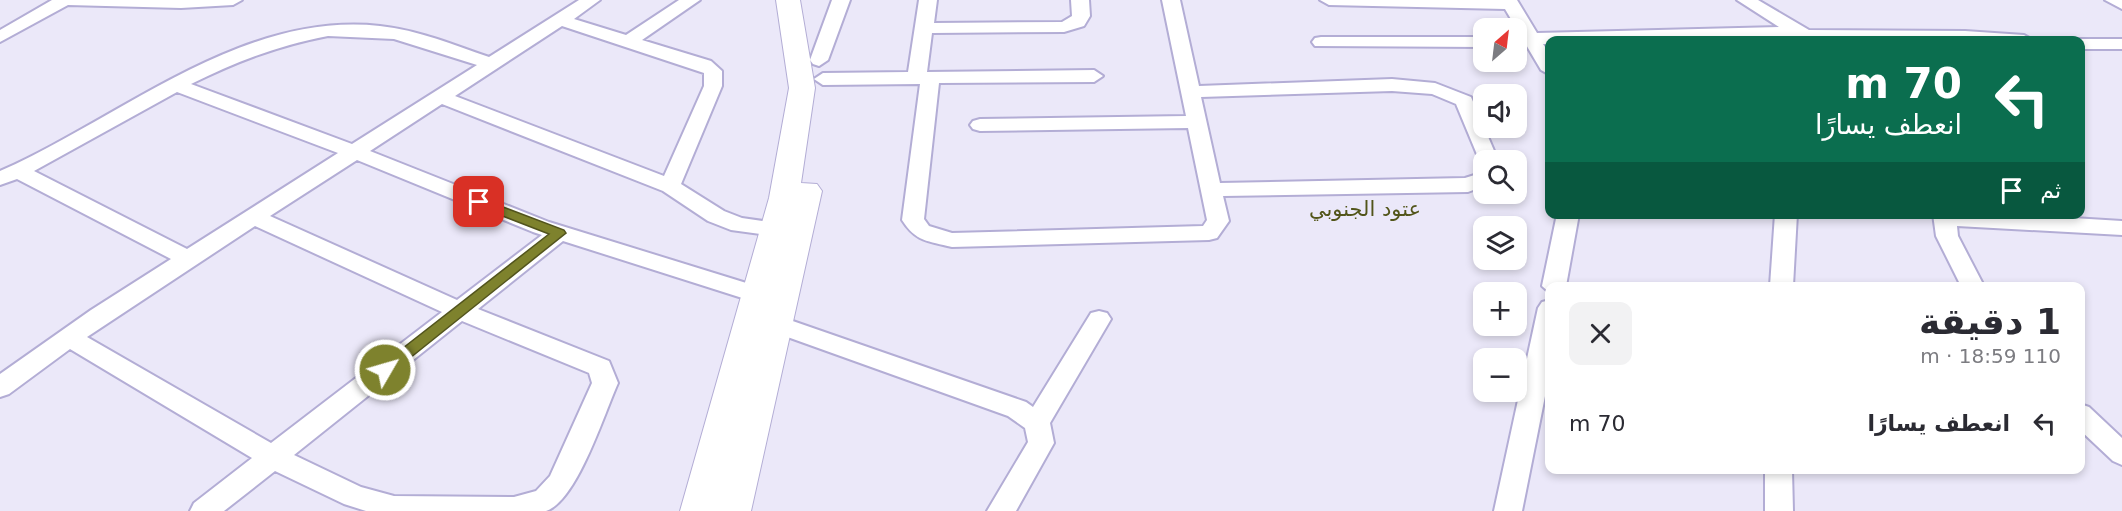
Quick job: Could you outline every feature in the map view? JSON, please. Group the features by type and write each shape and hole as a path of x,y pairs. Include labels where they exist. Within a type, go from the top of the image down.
{"street":[{"path":"0,37 66,0 181,3 233,0"},
{"path":"0,387 69,337 591,0"},
{"path":"628,41 691,0"},
{"path":"700,511 784,198 802,88 788,0"},
{"path":"731,511 807,191 825,86 806,0"},
{"path":"821,69 841,0"},
{"path":"928,0 924,28 923,78 913,220 921,231 952,240 1209,233 1218,221 1171,0"},
{"path":"924,28 1064,27 1078,22 1082,16 1080,0"},
{"path":"1329,0 1509,2 1517,18"},
{"path":"1746,0 1805,36 1953,36"},
{"path":"2114,0 2122,4"},
{"path":"560,20 704,65 712,71 713,86 670,186"},
{"path":"10,176 51,158 178,86 250,49 292,37 334,30 377,30 409,36 492,64"},
{"path":"1527,40 1545,40"},
{"path":"1527,40 1545,63"},
{"path":"1321,42 1473,42"},
{"path":"2085,45 2122,44"},
{"path":"821,69 923,78 1094,76"},
{"path":"1191,92 1392,85 1435,89 1464,101 1484,150"},
{"path":"178,86 355,152 560,233 758,296"},
{"path":"440,97 670,186 716,216 739,225 776,229"},
{"path":"980,125 1197,122"},
{"path":"10,176 189,259"},
{"path":"1211,190 1468,186 1473,184"},
{"path":"69,337 273,458 354,496 394,508 514,509 545,500 561,483 605,383 600,368 460,311 253,217"},
{"path":"1555,282 1567,219"},
{"path":"1782,282 1786,219"},
{"path":"1945,219 1947,236 1969,282"},
{"path":"1989,219 2122,228"},
{"path":"204,511 560,233"},
{"path":"1001,511 1041,443 1037,423 1099,319"},
{"path":"776,324 1017,409 1037,423"},
{"path":"1508,511 1545,332"},
{"path":"2085,419 2122,454"},
{"path":"1779,474 1779,511"}],"district":[{"name":"عتود الجنوبي","path":"1365,209"}],"route":[{"path":"385,370 560,233 479,202"}]}
